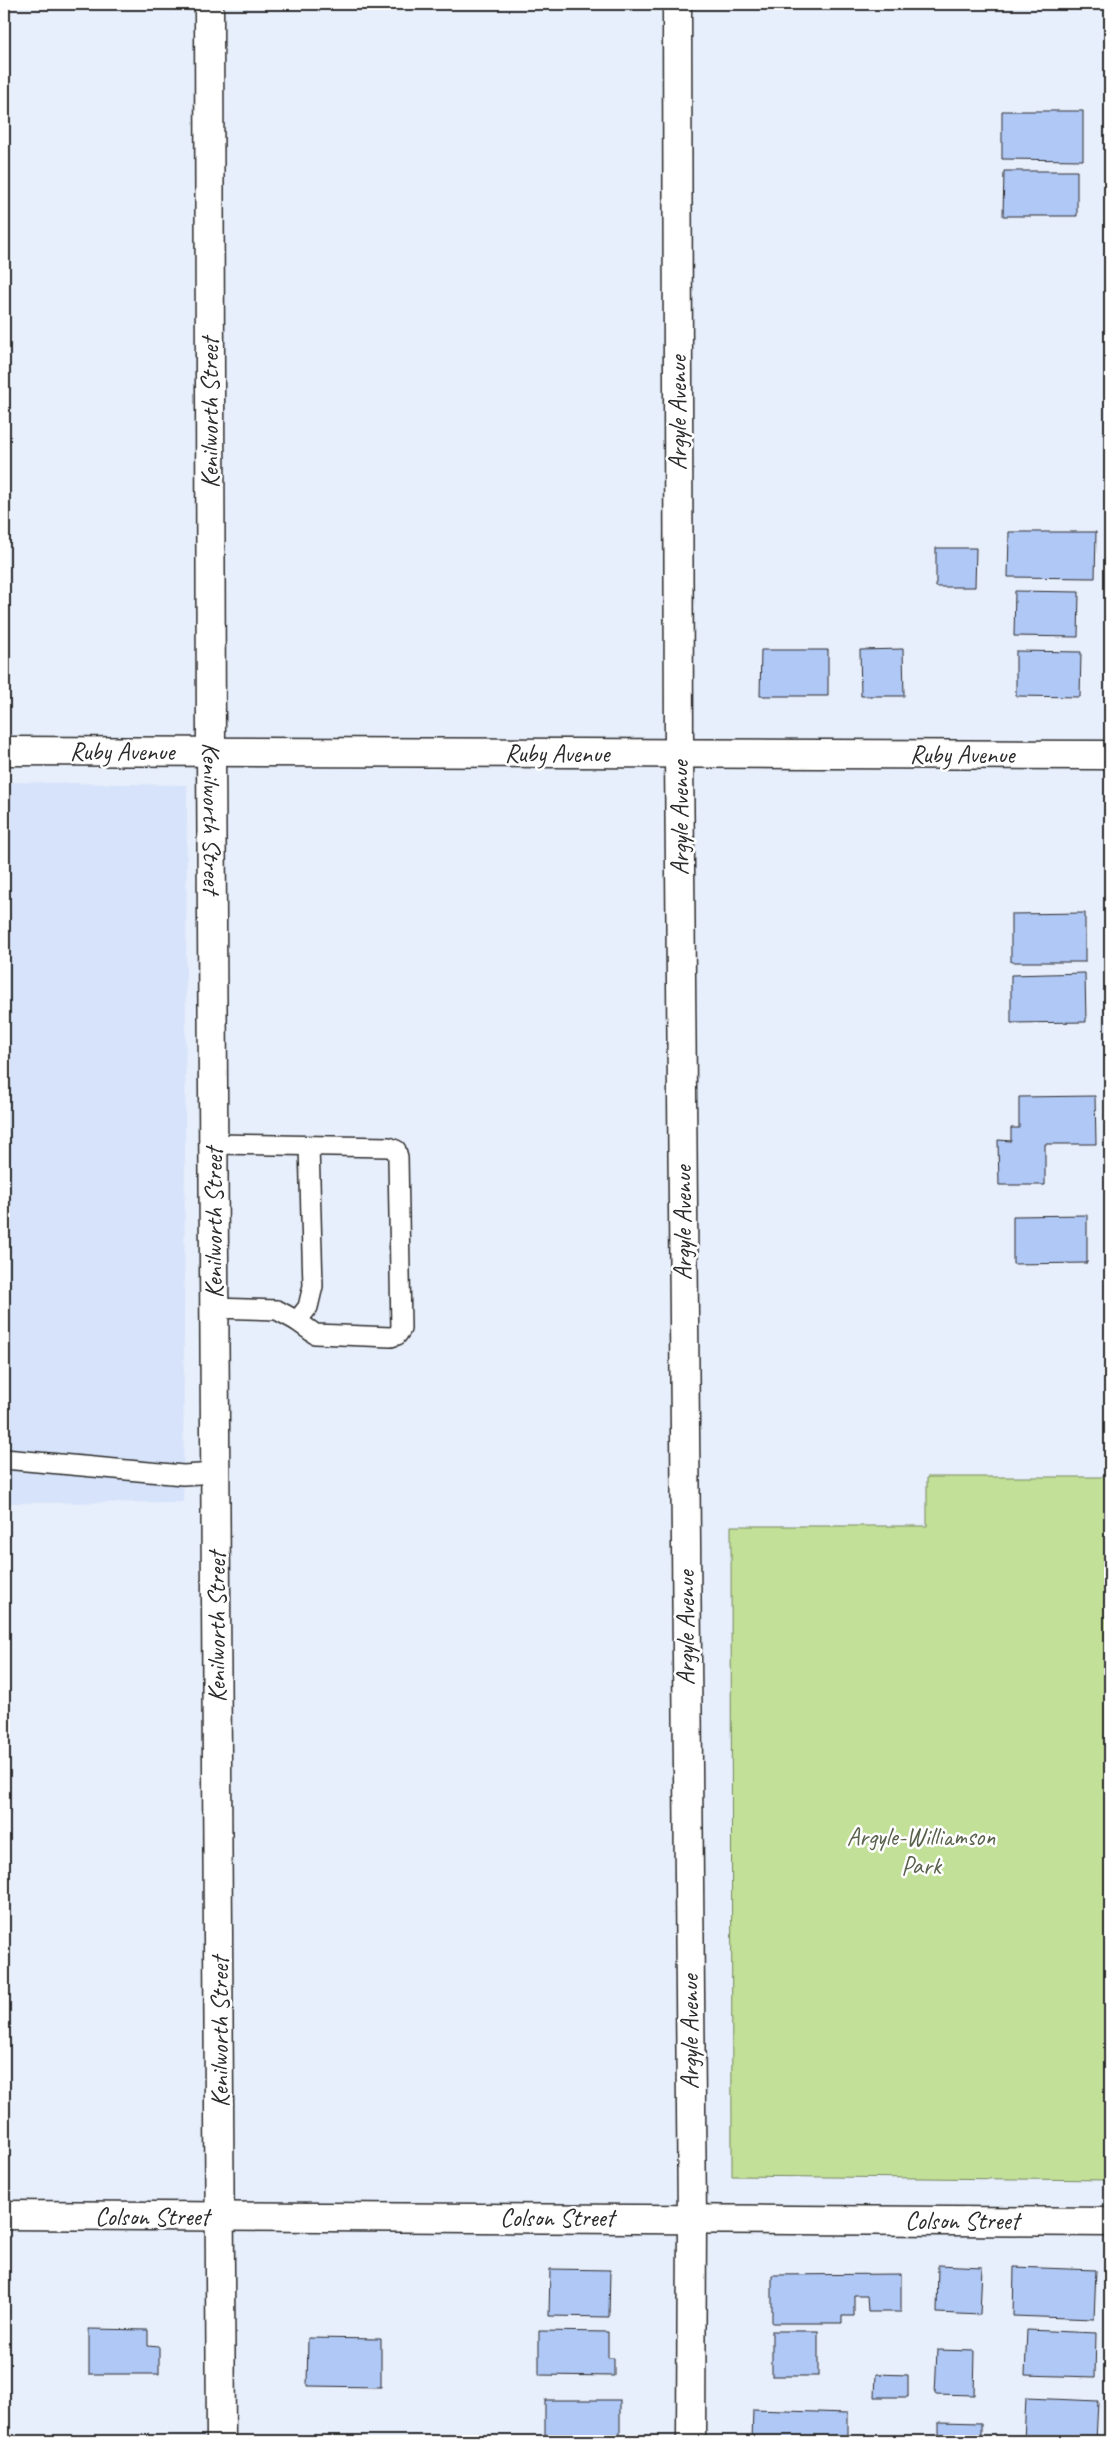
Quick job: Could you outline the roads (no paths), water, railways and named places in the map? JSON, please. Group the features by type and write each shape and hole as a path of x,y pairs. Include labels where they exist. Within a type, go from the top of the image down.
{"street":[{"name":"Kenilworth Street","path":"209,4 211,752 222,2441"},
{"name":"Argyle Avenue","path":"677,4 679,755 692,2219 691,2441"},
{"name":"Ruby Avenue","path":"4,751 679,755 1110,755"},
{"name":"Colson Street","path":"4,2215 1110,2222"}],"lane":[{"path":"214,1144 389,1147 396,1150 398,1157 400,1328 397,1335 390,1337 315,1334 297,1320 276,1310 215,1308"},
{"path":"297,1320 308,1307 313,1286 309,1146"},
{"path":"4,1459 183,1475 216,1473"}],"park label":[{"name":"Argyle-Williamson Park","path":"921,1852"}]}
